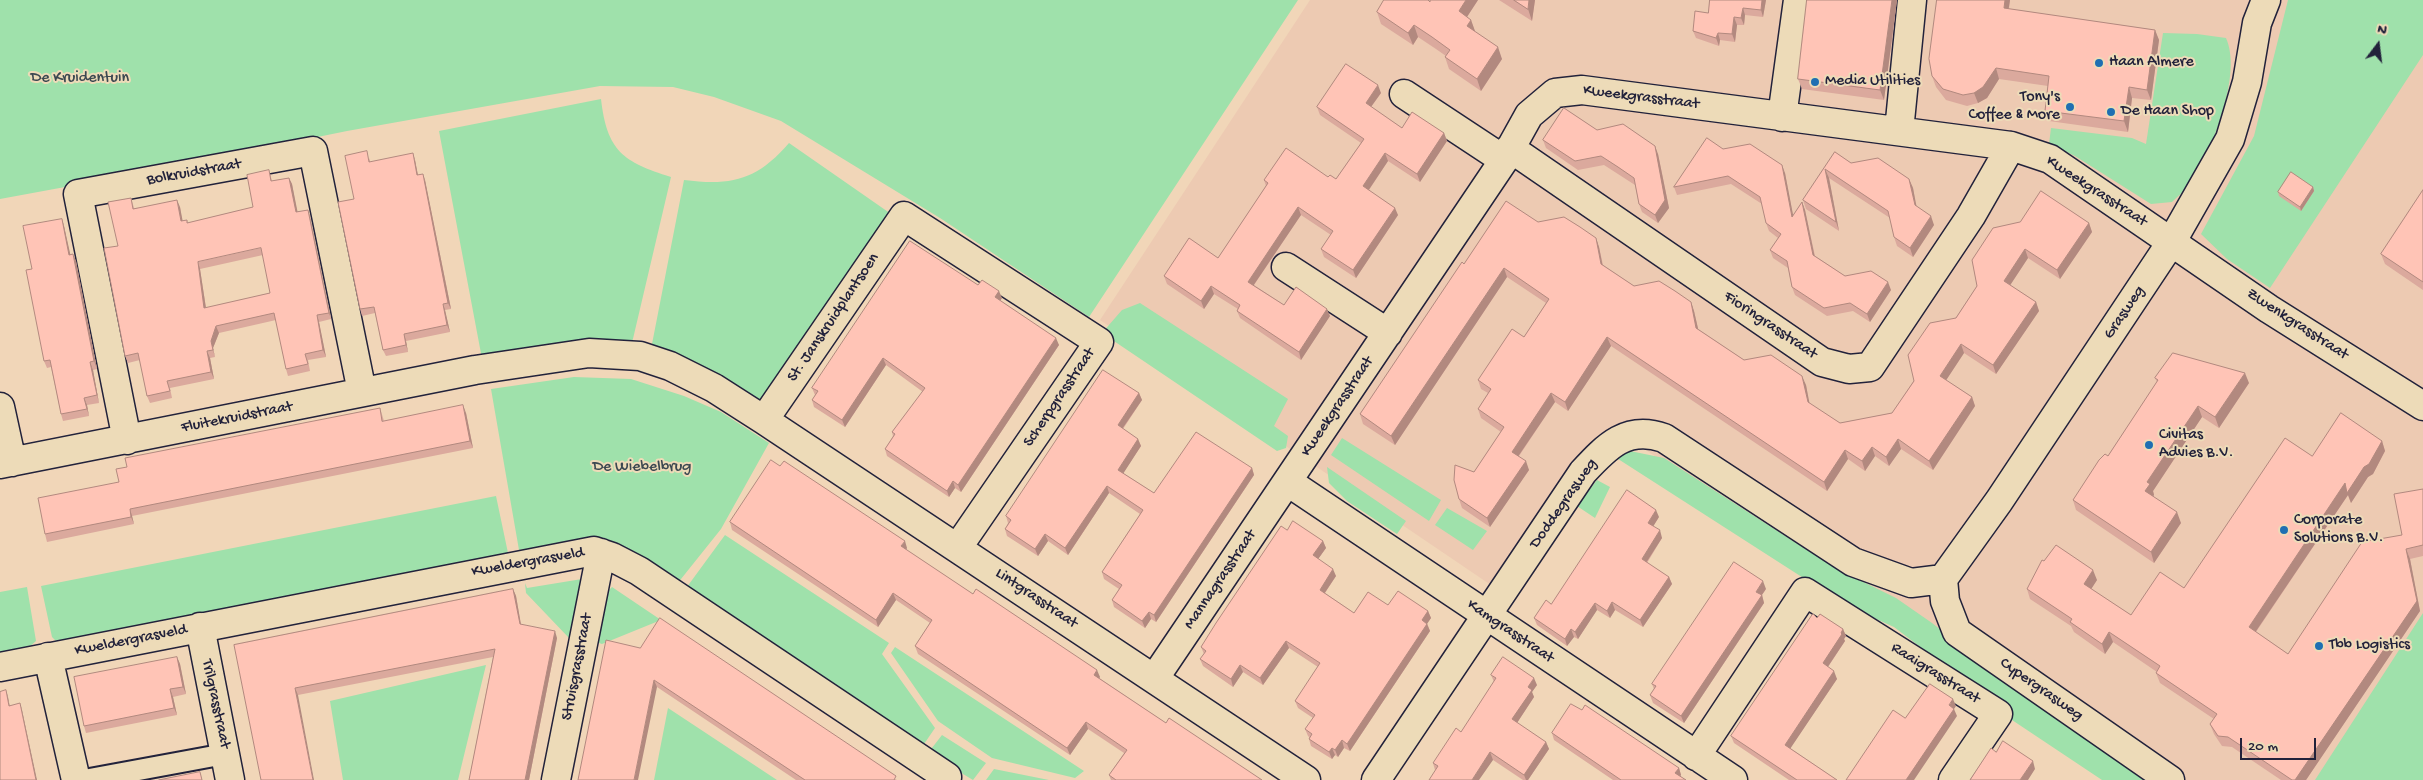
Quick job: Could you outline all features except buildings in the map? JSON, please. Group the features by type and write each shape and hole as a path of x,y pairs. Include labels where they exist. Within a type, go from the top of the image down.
{"street":[{"path":"1782,117 1798,0"},
{"path":"1899,131 1912,0"},
{"name":"Grasweg","path":"1943,579 1999,501 2172,241 2230,139 2247,82 2260,8"},
{"name":"Kweekgrasstraat","path":"1288,482 1507,154 1529,115 1555,93 1582,90 2011,146 2050,159 2172,241"},
{"path":"1404,94 1507,154"},
{"name":"Fioringrasstraat","path":"1507,154 1822,362 1849,369 1870,367 1971,216 2011,146"},
{"name":"Bolkruidstraat","path":"127,440 78,194 313,151 362,392"},
{"name":"St. Janskruidplantsoen","path":"764,420 904,216"},
{"name":"Scherpgrasstraat","path":"904,216 1099,342 958,547"},
{"name":"Zwenkgrasstraat","path":"2172,241 2269,309 2423,406"},
{"path":"1286,267 1388,333"},
{"name":"Fluitekruidstraat","path":"6,463 475,370 589,353 640,356 693,376 764,420"},
{"path":"0,407 6,463"},
{"name":"Lintgrasstraat","path":"764,420 958,547 1306,780"},
{"name":"Doddegrasweg","path":"1376,780 1583,472 1599,454 1623,438 1636,433 1650,433 1664,438 1853,562 1910,583 1943,579"},
{"name":"Kamgrasstraat","path":"1288,482 1734,780"},
{"name":"Mannagrasstraat","path":"1154,679 1288,482"},
{"name":"Kweldergrasveld","path":"0,667 594,551 639,571 947,777 945,780"},
{"name":"Struisgrasstraat","path":"556,780 601,553"},
{"name":"Cypergrasweg","path":"1943,579 1945,601 1957,632 2170,780"},
{"name":"Raaigrasstraat","path":"1696,756 1805,592 1998,714 1953,780"},
{"name":"Trilgrasstraat","path":"200,627 230,780"},
{"path":"48,657 76,780"},
{"path":"84,780 225,754"}],"shaded area":[{"path":"1310,0 2423,0 2423,685 2363,780 2130,780 1618,431 1513,600 1100,320"}],"green space":[{"name":"De Kruidentuin","path":"0,0 1298,0 1089,317 940,218 781,121 714,97 673,87 600,86 347,131 141,173 0,199"},
{"path":"2288,0 2423,0 2423,55 2270,288 2227,259 2201,234 2254,136"},
{"path":"2163,33 2197,34 2226,38 2230,53 2231,70 2224,108 2218,127 2196,177 2172,202 2151,204 2075,156 2049,144 2051,128 2132,138 2146,144"},
{"path":"601,99 608,131 613,143 620,152 641,166 671,177 632,343 483,364 439,131"},
{"path":"789,143 894,216 762,404 652,344 684,180 716,182 742,178 766,165"},
{"path":"1140,303 1288,399 1274,426 1288,436 1286,448 1277,451 1102,333 1122,310"},
{"name":"De Wiebelbrug","path":"574,377 631,379 684,396 721,412 769,443 721,529 677,584 625,548 596,538 519,550 491,389"},
{"path":"1342,438 1441,500 1429,521 1331,455"},
{"path":"1630,451 1664,458 1835,568 1896,598 1932,623 2026,697 2150,780 2102,780 2012,720 1974,688 1894,627 1847,606 1615,457"},
{"path":"1327,467 1406,521 1397,534 1347,501 1329,483"},
{"path":"1597,480 1610,487 1595,518 1577,506"},
{"path":"496,496 508,553 188,616 187,620 59,644 52,637 41,586"},
{"path":"1447,508 1487,531 1473,550 1435,525"},
{"path":"725,535 889,643 882,654 935,728 922,747 684,591"},
{"path":"582,579 569,638 526,593 525,583 527,588"},
{"path":"27,587 36,641 27,649 0,654 0,592"},
{"path":"612,587 661,620 602,644 596,642 606,593"},
{"path":"2423,613 2423,780 2315,780"},
{"path":"895,647 1084,771 1075,778 992,758 938,721 891,653"},
{"path":"486,665 458,780 343,780 330,701"},
{"path":"668,708 777,780 654,780"},
{"path":"942,735 986,763 973,780 928,753"},
{"path":"994,769 1049,780 986,780"}],"place":[{"name":"Haan Almere","path":"2099,63"},
{"name":"Media Utilities","path":"1815,82"},
{"name":"Tony's Coffee & More","path":"2070,107"},
{"name":"De Haan Shop","path":"2111,112"},
{"name":"Civitas Advies B.V.","path":"2149,445"},
{"name":"Corporate Solutions B.V.","path":"2284,530"},
{"name":"Tbb Logistics","path":"2319,646"}]}
